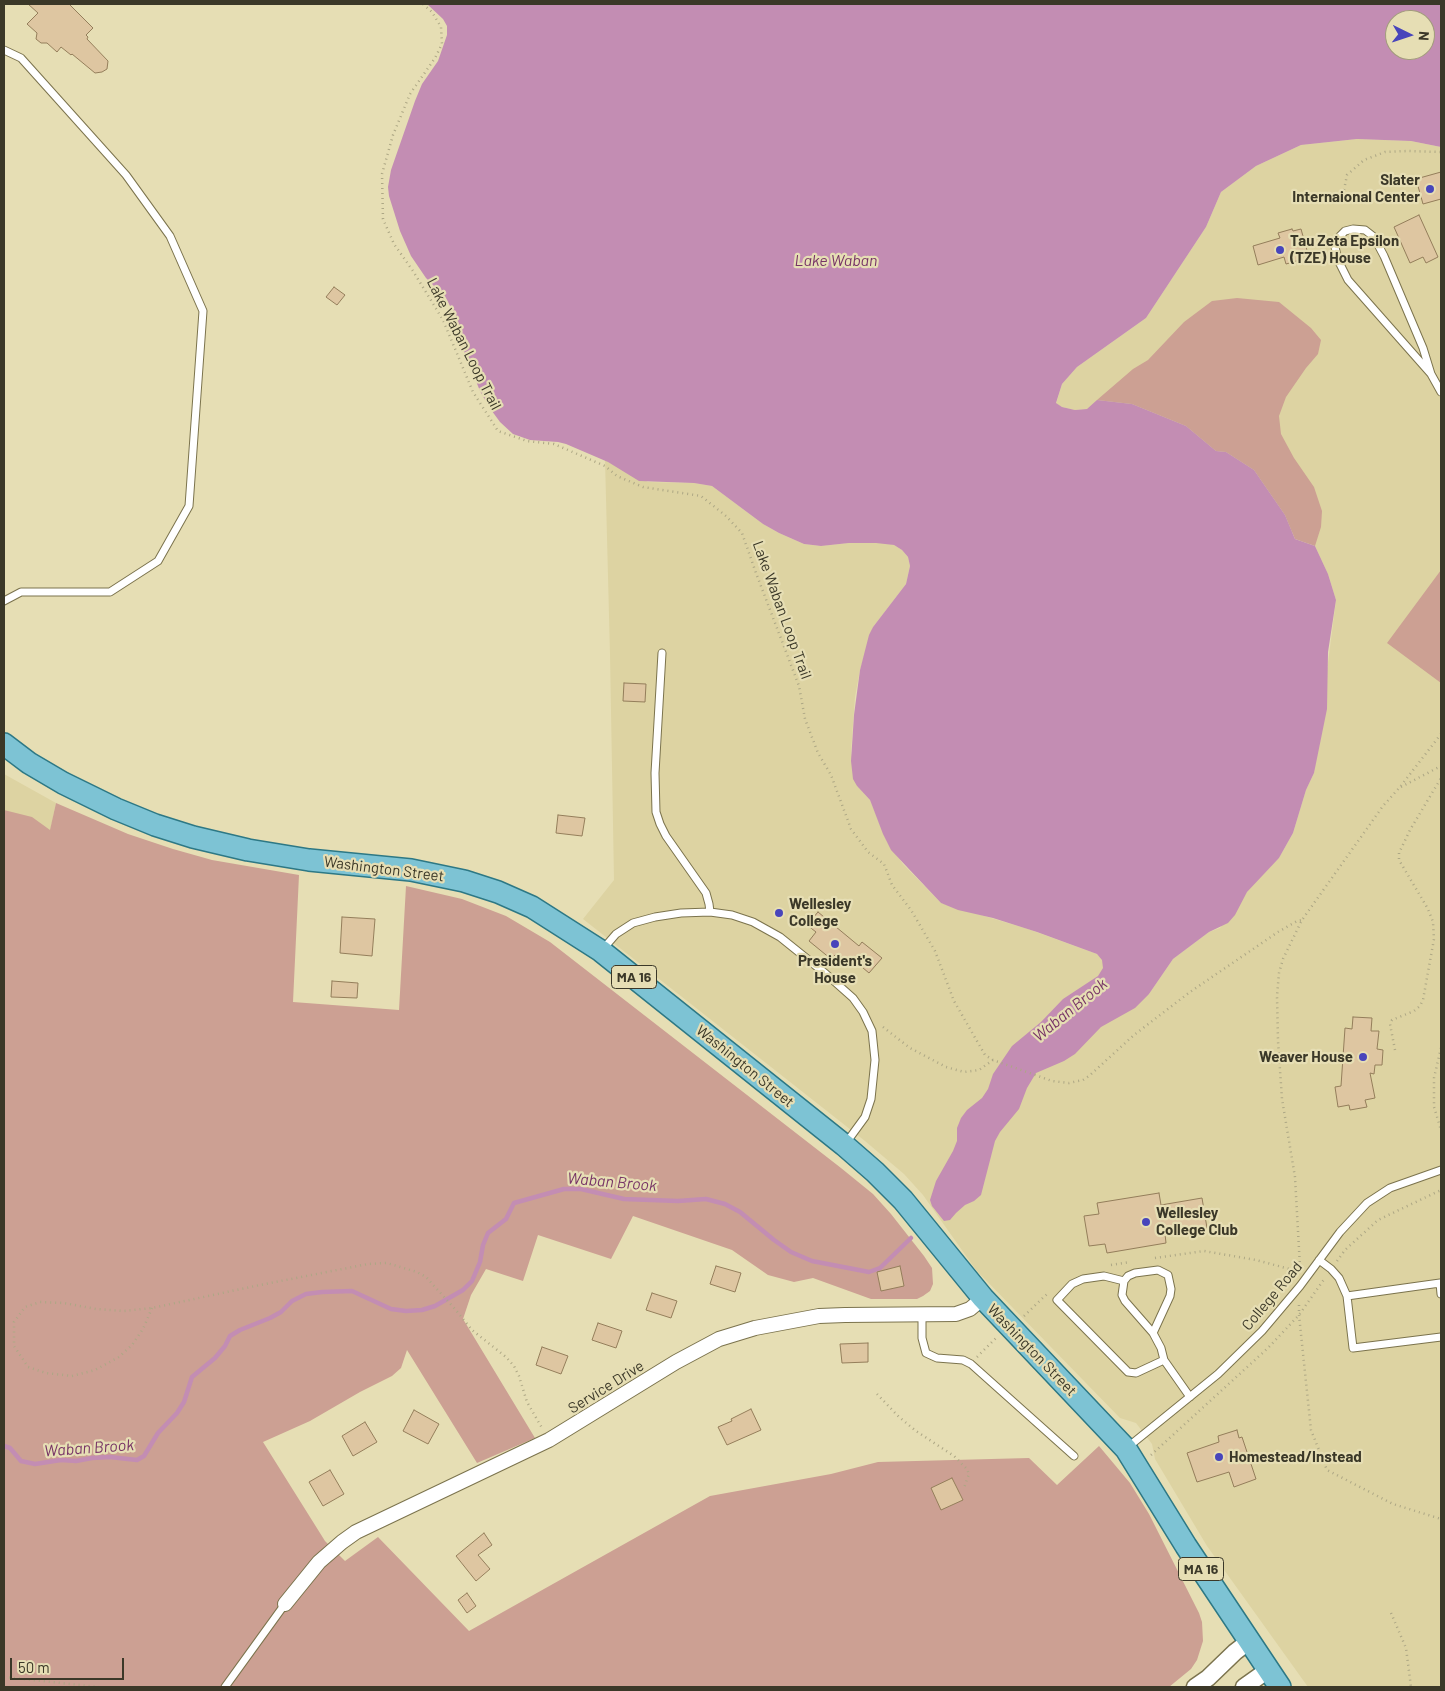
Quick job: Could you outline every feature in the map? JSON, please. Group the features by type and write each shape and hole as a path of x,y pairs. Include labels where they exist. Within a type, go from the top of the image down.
{"main road":[{"name":"Washington Street","path":"4,744 29,763 62,783 155,825 193,837 248,850 309,860 410,870 464,880 532,907 601,951 844,1145 903,1200 983,1298 1126,1449 1248,1642 1280,1687"}],"street":[{"name":"Service Drive","path":"285,1604 320,1562 338,1545 356,1532 549,1440 686,1356 729,1335 779,1322 819,1316 845,1314 956,1314 970,1309 983,1298"},
{"path":"1194,1687 1208,1678 1248,1642"},
{"path":"1244,1687 1268,1670"}],"lane":[{"path":"4,50 21,58 126,175 170,236 203,311 189,506 158,561 110,592 21,592 4,601"},
{"path":"1431,374 1348,280 1338,260 1335,247 1338,238 1345,230 1365,230 1374,237 1423,348 1431,374 1441,392"},
{"path":"662,653 655,773 656,812 666,836 706,893 710,912"},
{"path":"601,951 616,934 633,923 668,914 710,912 743,918 771,932 837,983 853,998 869,1024 874,1039 875,1060 873,1089 869,1108 865,1117 844,1145"},
{"name":"College Road","path":"1126,1449 1218,1374 1262,1331 1340,1232 1367,1203 1390,1188 1441,1170"},
{"path":"1319,1260 1339,1278 1347,1296 1353,1348 1441,1337"},
{"path":"1153,1333 1170,1296 1171,1289 1168,1275 1158,1270 1135,1273 1128,1276 1124,1282 1122,1295 1153,1333 1161,1348 1164,1360 1190,1397"},
{"path":"1124,1282 1104,1276 1083,1279 1072,1284 1057,1300 1128,1372 1136,1373 1164,1360"},
{"path":"1347,1296 1440,1283 1441,1294"},
{"path":"922,1315 922,1338 926,1353 937,1358 963,1360 971,1364 1074,1456"},
{"path":"226,1687 285,1604"}],"path":[{"name":"Lake Waban Loop Trail","path":"423,4 432,12 442,27 442,44 436,58 410,94 393,134 382,174 383,219 394,244 443,320 473,392 498,431 527,441 554,444 605,466 617,476 643,486 701,496 742,532 799,686 808,728 818,753 831,775 851,829 868,852 884,864 892,884 911,910 935,951 954,1001 985,1054 993,1060"},
{"path":"1344,190 1347,175 1364,160 1386,152 1441,152"},
{"path":"1175,1255 1196,1252 1223,1253 1300,1272 1295,1177 1282,1100 1278,1041 1277,996 1279,973 1283,959 1302,920 1383,806 1441,734"},
{"path":"1400,787 1441,766"},
{"path":"1395,1050 1390,1024 1392,1020 1414,1011 1424,1000 1434,939 1433,922 1428,909 1399,860 1399,853 1410,830 1441,778"},
{"path":"882,1026 910,1048 946,1067 964,1072 979,1070 993,1060 1052,1081 1076,1083 1089,1076 1134,1035 1190,992 1278,932 1302,920"},
{"path":"1441,1048 1434,1078 1434,1107 1441,1130"},
{"path":"1147,1459 1268,1348 1299,1316 1345,1250 1378,1220 1441,1190"},
{"path":"152,1308 143,1329 132,1345 119,1357 95,1370 72,1376 46,1373 28,1367 14,1346 14,1322 25,1307 40,1302 64,1302 96,1309 124,1311 152,1308 368,1264 387,1263 399,1265 426,1277 472,1330 498,1350 514,1366 527,1402 549,1440"},
{"path":"1299,1300 1311,1430 1327,1470 1393,1504 1441,1519"},
{"path":"971,1364 984,1348 1001,1333"},
{"path":"877,1394 899,1417 916,1431 954,1456 967,1469 969,1474 964,1488"},
{"path":"1392,1613 1406,1648 1411,1687"},
{"path":"4,1677 98,1687"}],"shaded area":[{"name":"Wellesley College","path":"1357,139 1411,141 1441,147 1441,1687 1308,1687 1207,1546 1155,1459 1152,1444 1136,1423 1120,1418 976,1270 923,1195 904,1174 865,1141 583,919 614,880 605,459 648,482 694,483 712,486 763,524 804,544 821,546 849,543 886,543 902,550 908,557 910,566 906,584 873,627 860,670 855,697 851,752 857,786 870,800 887,842 903,864 941,903 1028,929 1097,954 1149,994 1173,959 1209,932 1220,928 1256,880 1279,858 1293,833 1306,790 1314,773 1336,600 1328,574 1315,546 1087,409 1075,410 1056,404 1062,384 1077,367 1146,318 1206,227 1221,192 1256,166 1301,145"},
{"path":"1237,298 1279,302 1311,328 1321,340 1318,354 1286,397 1279,416 1281,434 1294,458 1314,487 1322,511 1321,527 1315,546 1295,539 1285,515 1254,470 1226,452 1216,451 1186,426 1132,404 1097,400 1133,369 1148,360 1184,322 1212,301"},
{"path":"1441,570 1441,683 1387,643"},
{"path":"4,774 56,803 4,1050"},
{"path":"56,803 128,834 173,849 212,860 299,875 293,1002 399,1010 406,886 462,899 506,916 550,942 873,1194 891,1214 932,1268 933,1284 930,1291 923,1296 917,1299 871,1299 813,1278 794,1282 768,1275 732,1250 633,1216 611,1259 538,1235 523,1281 486,1269 471,1295 463,1319 535,1438 477,1463 407,1350 401,1368 392,1376 310,1421 263,1442 325,1541 345,1561 378,1537 469,1631 710,1496 831,1474 878,1462 1029,1458 1057,1485 1099,1446 1130,1483 1149,1514 1199,1613 1202,1622 1203,1641 1197,1660 1191,1669 1169,1687 4,1687 4,810 32,817 50,830"}],"water":[{"name":"Lake Waban","path":"427,4 1441,4 1441,147 1411,141 1357,139 1301,145 1256,166 1221,192 1206,227 1146,318 1077,367 1062,384 1056,403 1062,407 1075,410 1087,409 1097,400 1132,404 1186,426 1216,451 1226,452 1254,470 1285,515 1295,539 1315,546 1328,574 1336,600 1328,652 1327,709 1314,773 1306,790 1293,833 1279,858 1247,892 1235,915 1228,923 1209,932 1173,959 1149,994 1135,1008 1101,1027 1075,1054 1036,1073 1027,1088 1019,1109 995,1141 981,1195 965,1205 950,1220 944,1221 932,1206 930,1200 936,1181 957,1141 957,1128 961,1118 967,1110 982,1098 988,1089 993,1074 1012,1046 1041,1022 1063,999 1098,976 1103,968 1102,960 1097,954 1037,932 993,918 958,910 941,903 891,850 870,800 853,779 851,761 854,715 860,670 869,635 873,627 906,584 910,566 908,557 902,550 894,545 876,543 821,546 804,544 763,524 712,486 694,483 639,481 608,462 566,444 530,440 513,434 500,422 489,407 480,391 463,349 446,298 426,278 411,256 400,231 388,187 391,170 415,101 422,84 438,61 447,35 447,26 443,19"}],"building":[{"path":"28,4 69,4 93,28 86,35 87,39 108,61 107,69 95,73 61,47 57,52 47,43 41,43 36,39 37,33 27,24 38,13"},
{"name":"Slater Internaional Center","path":"1441,172 1441,199 1423,204 1416,179"},
{"path":"1419,215 1438,257 1426,263 1423,257 1410,263 1394,227"},
{"name":"Tau Zeta Epsilon (TZE) House","path":"1292,229 1293,231 1301,229 1308,254 1299,257 1300,260 1286,264 1284,257 1258,265 1253,246 1280,238 1278,233"},
{"path":"334,287 345,295 337,305 326,297"},
{"path":"624,683 646,684 645,702 623,701"},
{"path":"558,815 585,818 582,836 556,833"},
{"name":"President's House","path":"818,912 859,946 862,942 882,958 869,973 850,957 847,961 837,953 831,959 809,941 816,932 807,925"},
{"path":"342,917 375,919 372,956 340,953"},
{"path":"332,981 358,983 357,998 331,997"},
{"name":"Weaver House","path":"1353,1017 1372,1018 1371,1031 1379,1031 1377,1049 1383,1050 1382,1065 1375,1065 1374,1074 1370,1073 1375,1098 1365,1100 1367,1107 1350,1110 1349,1105 1338,1107 1335,1087 1341,1086 1345,1028 1352,1029"},
{"name":"Wellesley College Club","path":"1159,1193 1161,1205 1202,1198 1207,1228 1165,1234 1166,1243 1107,1253 1105,1244 1089,1246 1084,1216 1099,1214 1097,1203"},
{"path":"716,1266 741,1273 735,1292 710,1284"},
{"path":"900,1266 904,1286 881,1291 877,1272"},
{"path":"652,1293 677,1301 671,1318 646,1310"},
{"path":"598,1323 622,1331 616,1348 592,1340"},
{"path":"868,1343 868,1362 842,1363 840,1344"},
{"path":"542,1347 568,1356 561,1374 536,1365"},
{"path":"751,1409 761,1430 727,1445 718,1427"},
{"path":"414,1410 439,1424 428,1444 403,1431"},
{"path":"365,1422 377,1442 353,1456 342,1436"},
{"name":"Homestead/Instead","path":"1237,1430 1239,1438 1242,1437 1256,1479 1234,1487 1229,1472 1197,1482 1187,1453 1219,1442 1218,1436"},
{"path":"330,1470 344,1494 323,1506 309,1482"},
{"path":"952,1478 963,1500 941,1510 931,1488"},
{"path":"484,1533 492,1545 478,1555 490,1569 476,1581 456,1556"},
{"path":"467,1593 476,1606 467,1613 458,1600"}],"waterway":[{"name":"Waban Brook","path":"4,1446 10,1448 21,1461 35,1464 61,1460 76,1461 110,1457 137,1460 144,1456 158,1433 177,1413 184,1402 192,1377 215,1358 225,1346 230,1336 281,1312 292,1301 306,1294 352,1291 391,1309 406,1311 422,1310 435,1306 463,1290 472,1281 480,1262 483,1245 488,1233 506,1219 514,1203 564,1189 581,1189 624,1199 678,1201 706,1199 725,1204 740,1212 791,1252 812,1261 869,1272 880,1268 911,1238"}],"place":[{"name":"Slater Internaional Center","path":"1430,189"},
{"name":"Tau Zeta Epsilon (TZE) House","path":"1280,250"},
{"name":"Wellesley College","path":"779,913"},
{"name":"President's House","path":"835,944"},
{"name":"Weaver House","path":"1363,1057"},
{"name":"Wellesley College Club","path":"1146,1222"},
{"name":"Homestead/Instead","path":"1219,1457"}]}
